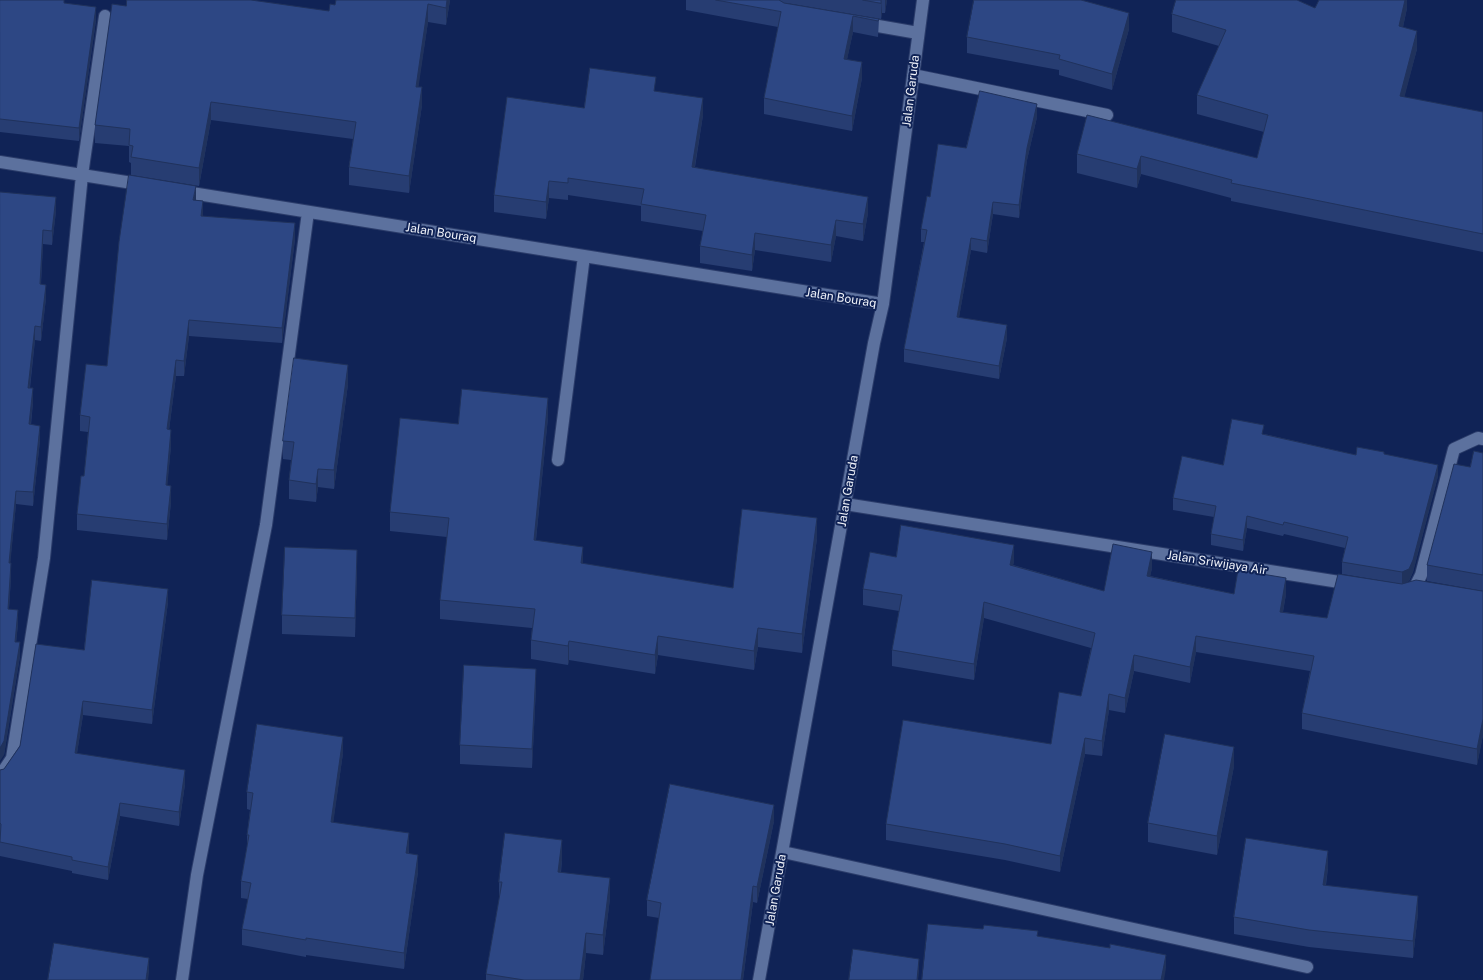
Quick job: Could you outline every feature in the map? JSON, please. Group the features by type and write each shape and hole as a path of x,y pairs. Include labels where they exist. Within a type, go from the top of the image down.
{"street":[{"name":"Jalan Garuda","path":"759,980 874,343 883,304 923,0"},
{"path":"0,776 12,758 44,558 82,175 105,16"},
{"path":"852,22 918,33"},
{"path":"913,75 1107,115"},
{"name":"Jalan Bouraq","path":"0,162 883,304"},
{"path":"182,980 197,875 266,525 308,212"},
{"path":"558,460 584,256"},
{"path":"1393,590 1403,592 1420,588 1421,575 1454,449 1478,438 1483,439"},
{"name":"Jalan Sriwijaya Air","path":"845,504 1364,586"},
{"path":"782,852 1308,967"}],"building":[{"path":"0,0 64,0 64,3 96,7 79,128 0,119"},
{"path":"127,0 251,0 329,11 330,4 335,5 336,0 447,0 446,8 428,4 416,87 422,87 409,176 349,167 356,122 211,102 199,168 131,157 133,146 129,145 130,129 95,125 112,4 126,6"},
{"path":"716,0 779,0 784,3 879,19 878,21 853,16 844,59 862,62 852,116 764,98 781,12"},
{"path":"863,0 881,0 881,3"},
{"path":"974,0 1081,0 1129,13 1112,74 1059,59 1060,55 967,37"},
{"path":"1176,0 1297,0 1315,8 1319,0 1405,0 1399,26 1417,31 1400,96 1483,112 1483,234 1231,183 1232,180 1141,156 1137,169 1077,154 1087,115 1257,158 1268,115 1197,95 1226,30 1172,14"},
{"path":"590,68 656,77 654,91 703,98 692,167 868,197 863,224 836,220 831,245 755,233 752,255 700,246 706,215 641,204 644,189 568,178 568,183 549,181 546,202 494,195 507,97 584,108"},
{"path":"980,91 1037,104 1027,148 1019,205 993,202 987,241 971,238 957,317 1007,325 999,366 904,349 927,230 921,229 927,196 930,197 938,144 966,148"},
{"path":"129,175 196,186 193,200 203,201 201,216 295,223 282,328 189,320 184,361 176,360 167,429 171,430 166,485 171,486 167,524 77,514 81,476 84,476 90,417 80,415 86,364 107,366 119,242"},
{"path":"0,192 56,197 52,231 43,230 40,284 46,285 41,327 35,326 28,388 33,388 29,424 40,426 33,492 16,491 9,563 11,563 8,609 18,610 15,642 20,642 4,741 0,748"},
{"path":"294,358 348,365 334,470 318,469 316,484 289,480 294,442 283,441"},
{"path":"462,389 548,398 534,540 583,547 581,563 733,588 742,509 817,518 802,634 758,628 754,651 658,636 655,655 569,641 568,646 531,640 535,609 440,600 449,518 390,512 400,418 458,424"},
{"path":"1232,419 1264,425 1262,434 1356,455 1357,447 1438,465 1409,569 1402,572 1342,562 1348,537 1284,522 1283,525 1247,516 1243,540 1211,534 1216,506 1173,498 1182,456 1223,465"},
{"path":"1474,451 1483,453 1483,575 1427,565 1454,464 1470,467"},
{"path":"901,525 1014,545 1010,565 1104,591 1113,544 1152,552 1147,576 1234,594 1238,570 1286,578 1280,612 1327,618 1338,574 1402,584 1416,580 1483,591 1483,719 1477,749 1302,713 1314,656 1196,636 1190,667 1134,655 1125,698 1109,694 1102,741 1085,738 1060,856 1005,844 886,824 903,720 1051,744 1059,692 1081,696 1095,633 984,602 974,664 892,650 902,595 863,589 870,552 896,557"},
{"path":"285,547 357,550 355,618 282,615"},
{"path":"92,580 168,589 152,710 83,701 75,753 185,770 179,812 120,803 108,867 72,860 72,857 0,842 0,770 4,769 20,746 36,644 84,650"},
{"path":"464,665 536,669 532,749 460,745"},
{"path":"257,724 343,737 331,822 409,833 406,853 418,855 404,953 306,938 306,940 242,929 251,883 241,881 249,835 247,835 253,793 247,792"},
{"path":"1165,734 1234,747 1217,836 1148,823"},
{"path":"670,784 774,805 757,887 753,886 741,980 650,980 661,903 647,900"},
{"path":"505,833 562,840 558,872 610,878 603,935 586,933 580,980 524,980 486,974 502,882 499,882"},
{"path":"1246,838 1328,851 1323,885 1418,896 1413,941 1309,930 1234,917"},
{"path":"928,924 983,929 984,925 1038,931 1037,936 1110,948 1110,944 1166,955 1161,980 922,980"},
{"path":"54,943 149,958 146,980 48,980"},
{"path":"853,949 919,959 917,980 849,980"}]}
